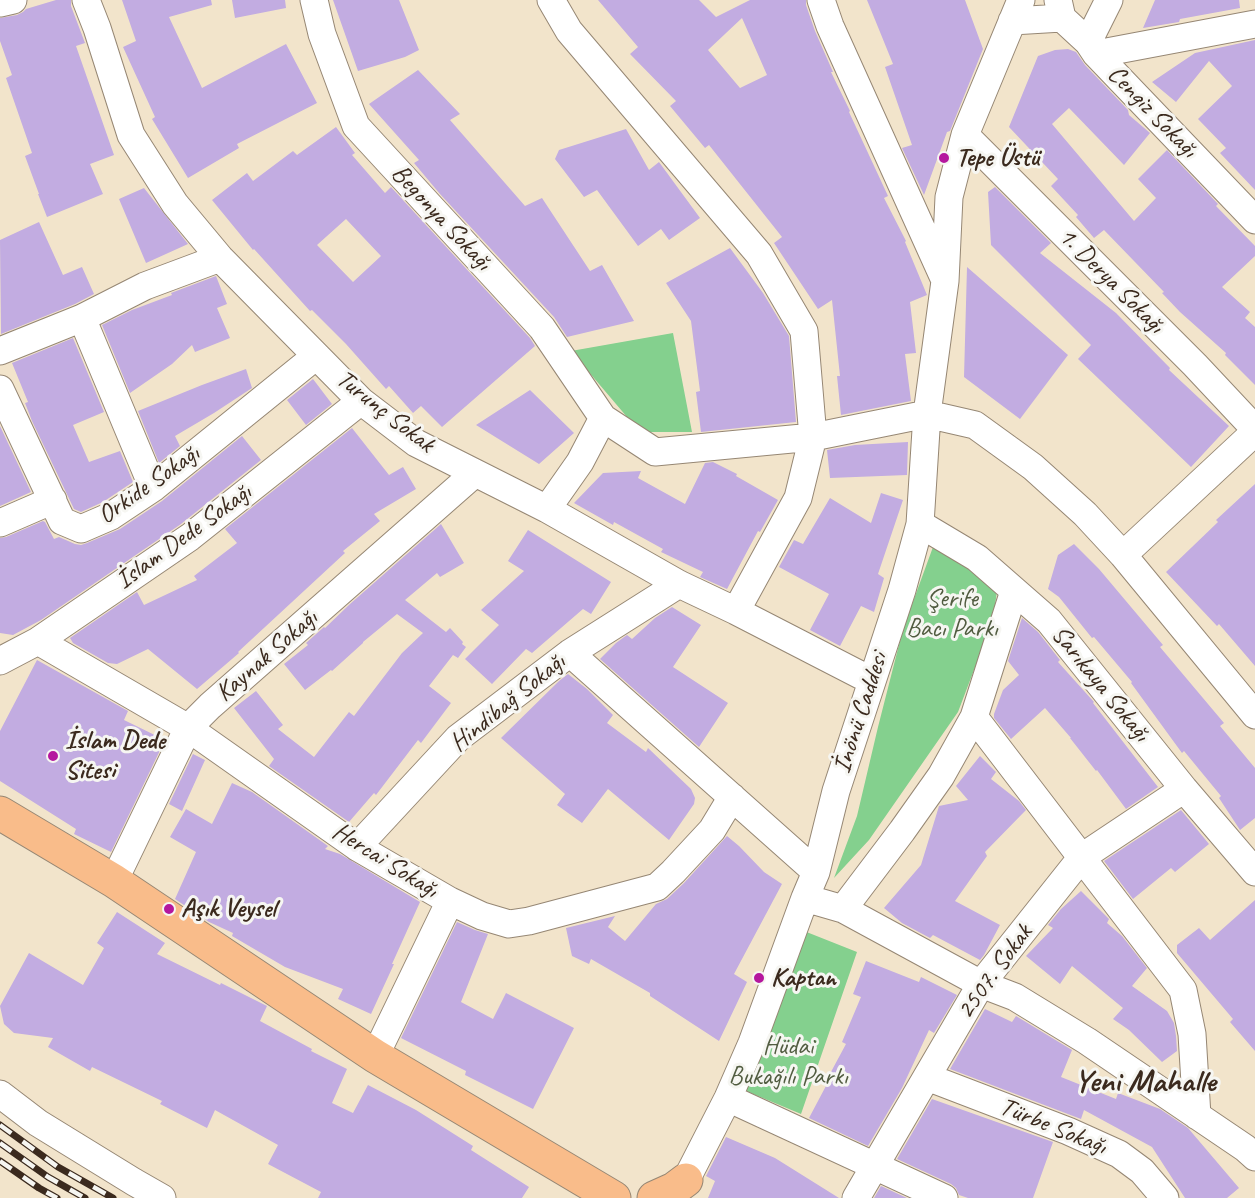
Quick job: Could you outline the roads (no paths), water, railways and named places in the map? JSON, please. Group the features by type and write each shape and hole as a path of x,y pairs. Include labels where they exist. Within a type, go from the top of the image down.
{"main road":[{"path":"6,819 114,882 375,1056 614,1198"},
{"path":"654,1198 674,1189 682,1189"}],"street":[{"path":"0,3 13,0"},
{"name":"Turunç Sokak","path":"86,0 131,135 175,204 220,258 361,400 416,443 547,509 679,584 872,681"},
{"name":"Begonya Sokağı","path":"314,0 322,34 356,126 542,328 603,418"},
{"path":"551,0 569,31 759,254 804,331 813,437 798,498 736,611"},
{"path":"821,0 830,26 945,281"},
{"path":"1109,0 1092,48 1255,24"},
{"path":"1016,10 1060,9"},
{"name":"Cengiz Sokağı","path":"1060,9 1092,48 1255,220"},
{"name":"İnönü Caddesi","path":"682,1189 728,1098 752,1043 804,898 816,872 836,792 902,590 920,524 927,414 945,281 949,197 965,135 1016,10"},
{"name":"1. Derya Sokağı","path":"965,135 1187,357 1255,430"},
{"path":"0,351 82,318 145,286 220,258"},
{"path":"82,318 153,488"},
{"name":"Orkide Sokağı","path":"0,389 62,521 81,530 111,516 153,488 316,356"},
{"name":"İslam Dede Sokağı","path":"0,662 38,641 190,537 361,400"},
{"path":"547,509 580,462 603,418 655,452 813,437 927,414 975,425 1033,467 1085,514 1123,555 1255,715"},
{"path":"1123,555 1255,430"},
{"name":"Kaynak Sokağı","path":"114,882 188,728 210,706 475,473"},
{"path":"0,523 53,500"},
{"name":"Sarıkaya Sokağı","path":"920,524 977,558 1050,621 1184,789 1255,872"},
{"name":"Hindibağ Sokağı","path":"357,847 458,738 570,653 679,584"},
{"path":"843,909 941,776 974,717 1014,591"},
{"path":"0,647 38,641"},
{"name":"Hercai Sokağı","path":"38,641 188,728 357,847 450,901 482,916 509,924 529,921 657,888 712,830 732,797"},
{"path":"570,653 816,872"},
{"path":"974,717 1182,990 1192,1034 1197,1116"},
{"name":"2507. Sokak","path":"856,1198 981,984 1082,857 1184,789"},
{"path":"804,898 843,909 981,984 1016,997 1077,1034 1255,1157"},
{"path":"375,1056 450,901"},
{"name":"Türbe Sokağı","path":"927,1077 1068,1131 1119,1154 1142,1171 1165,1198"},
{"path":"0,1094 38,1123 162,1198"},
{"path":"728,1098 944,1198"}],"railway":[{"path":"0,1125 58,1167 113,1198"},
{"path":"0,1143 48,1177 85,1198"},
{"path":"0,1161 57,1198"}],"place":[{"name":"Tepe Üstü","path":"944,158"},
{"name":"İslam Dede Sitesi","path":"53,756"},
{"name":"Aşık Veysel","path":"169,909"},
{"name":"Kaptan","path":"759,978"}],"district":[{"name":"Yeni Mahalle","path":"1145,1083"}],"park label":[{"name":"Şerife Bacı Parkı","path":"952,614"},
{"name":"Hüdai Bukağılı Parkı","path":"788,1062"}]}
